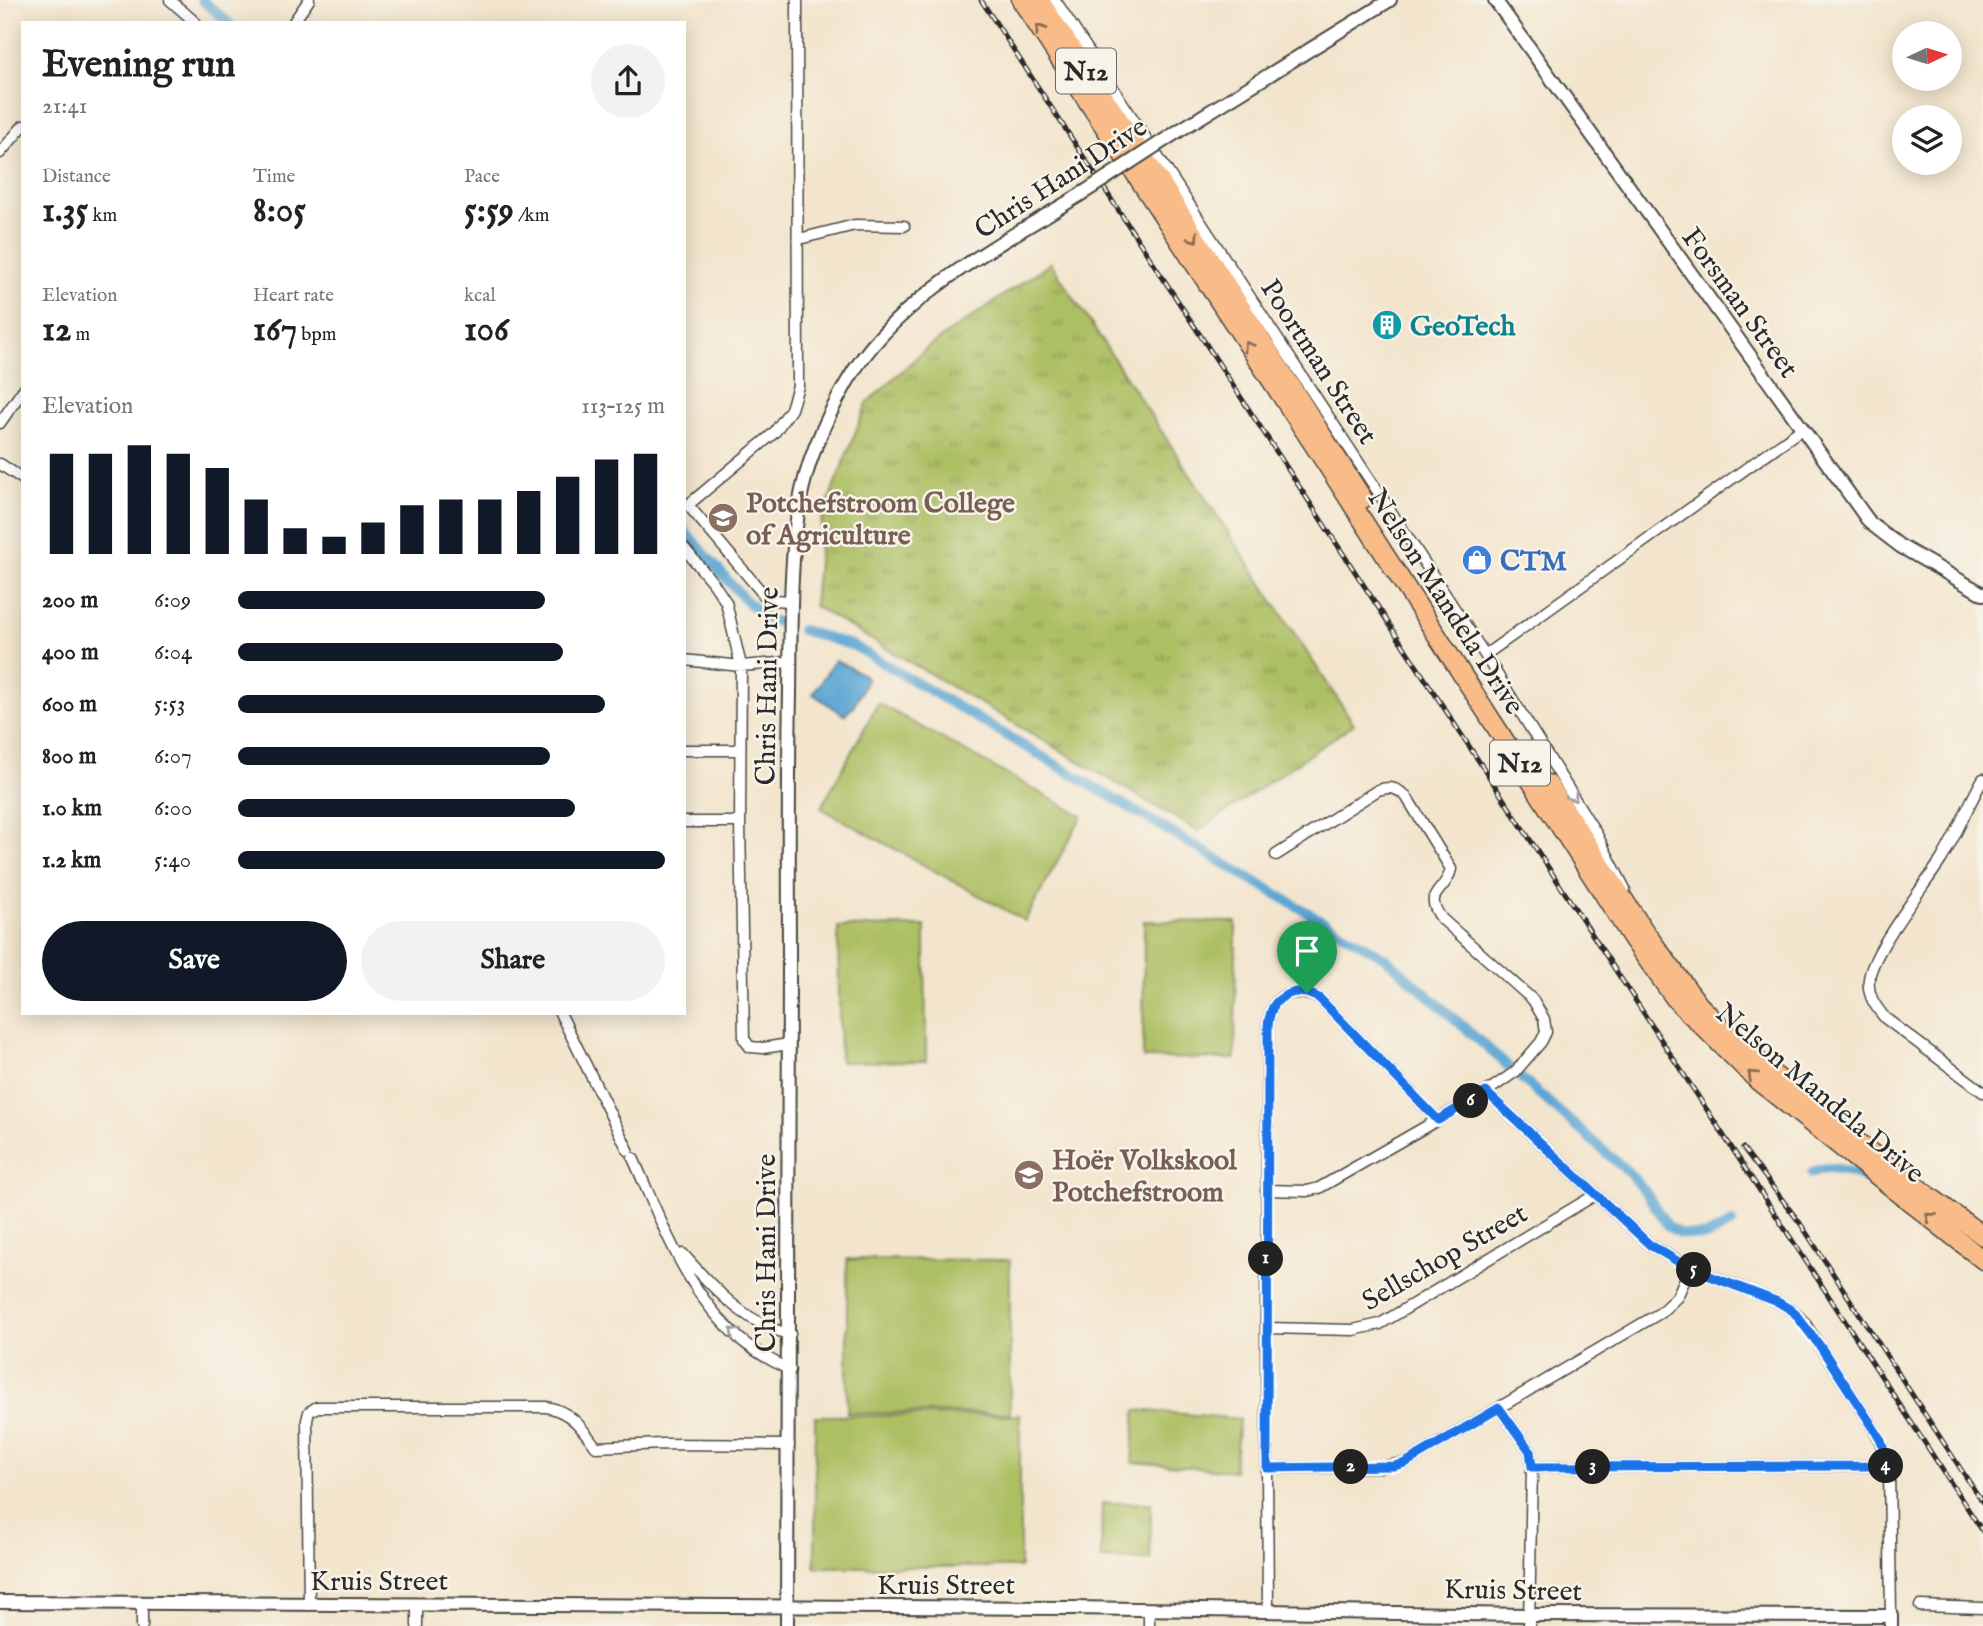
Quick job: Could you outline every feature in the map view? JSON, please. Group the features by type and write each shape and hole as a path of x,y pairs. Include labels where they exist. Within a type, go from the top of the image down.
{"highway":[{"name":"Nelson Mandela Drive","path":"1021,0 1347,496 1634,940 1676,1000 1758,1081 1983,1260"},
{"name":"Nelson Mandela Drive","path":"1039,0 1645,932 1699,1005 1732,1038 1870,1152 1983,1236"}],"street":[{"path":"170,0 194,21"},
{"path":"294,21 309,0"},
{"path":"791,601 773,600 764,595 686,506 774,433 791,409 798,386 797,0"},
{"name":"Poortman Street","path":"1055,0 1485,655 1609,857 1645,932"},
{"name":"Chris Hani Drive","path":"787,1626 790,1370 788,769 791,601 799,503 820,436 849,378 873,344 939,285 1180,130 1390,0"},
{"name":"Forsman Street","path":"1495,0 1857,506 1885,536 1983,594"},
{"path":"0,153 21,127"},
{"path":"799,239 855,225 904,226"},
{"path":"0,423 21,393"},
{"path":"1485,655 1802,428"},
{"path":"0,464 21,478"},
{"path":"686,550 726,602 740,666 744,1039 750,1047 756,1048 789,1044"},
{"path":"686,660 740,666 790,662"},
{"path":"686,750 740,750"},
{"path":"1983,779 1942,857 1878,955 1869,981 1875,1006 1885,1018 1983,1092"},
{"path":"1266,1191 1319,1188 1486,1092 1515,1072 1541,1042 1546,1032 1544,1019 1533,1000 1436,911 1434,894 1450,877 1451,869 1406,796 1396,788 1378,790 1276,855"},
{"path":"686,822 740,822"},
{"path":"1268,1610 1266,1191 1269,1011 1283,995 1307,993 1319,998 1438,1120"},
{"path":"562,1015 671,1241 712,1311 739,1338 790,1370"},
{"path":"1486,1092 1650,1245 1689,1268 1778,1302 1793,1311 1815,1338 1873,1427 1889,1466 1891,1621"},
{"name":"Sellschop Street","path":"1266,1328 1353,1330 1380,1324 1595,1195"},
{"path":"671,1241 700,1274 744,1312 774,1331 790,1334"},
{"path":"1267,1468 1394,1466 1405,1463 1660,1313 1677,1297 1689,1268"},
{"path":"309,1605 307,1420 309,1412 317,1407 546,1407 559,1409 571,1417 596,1447 662,1444 789,1445"},
{"path":"1499,1408 1530,1451 1529,1620"},
{"path":"1532,1467 1889,1466"},
{"name":"Kruis Street","path":"0,1602 1268,1610 1529,1620 1891,1621"},
{"path":"142,1603 142,1626"},
{"path":"417,1605 417,1626"},
{"path":"1920,1606 1983,1608"},
{"path":"1149,1609 1149,1626"}],"green space":[{"path":"1051,263 1354,724 1198,831 814,606 822,517 867,403 928,347"},
{"path":"878,703 1082,816 1025,921 821,808"},
{"path":"1144,921 1236,922 1235,1059 1143,1058"},
{"path":"925,926 926,1061 840,1062 838,927"},
{"path":"847,1259 1010,1260 1010,1413 847,1413"},
{"path":"1136,1410 1239,1419 1234,1471 1132,1462"},
{"path":"1020,1415 1020,1567 815,1567 815,1416"},
{"path":"1102,1503 1151,1503 1150,1560 1101,1559"}],"water":[{"path":"835,660 864,675 867,680 853,707 844,715 813,694"}],"waterway":[{"path":"202,0 227,21"},
{"path":"686,532 745,600 767,619 785,624"},
{"path":"802,630 854,646 1387,959 1508,1066"},
{"path":"1520,1077 1629,1173 1667,1225 1680,1234 1706,1236 1732,1223"},
{"path":"1812,1173 1826,1168 1842,1169 1858,1175 1874,1184 1928,1228 1939,1231"}],"railway":[{"path":"981,0 1983,1532"},
{"path":"1743,1148 1800,1223 1983,1503"}],"place":[{"name":"GeoTech","path":"1387,325"},
{"name":"Potchefstroom College of Agriculture","path":"723,518"},
{"name":"CTM","path":"1477,560"},
{"name":"Hoër Volkskool Potchefstroom","path":"1029,1175"}],"route":[{"path":"1307,993 1319,998 1438,1120 1486,1092 1650,1245 1689,1268 1778,1302 1793,1311 1804,1322 1873,1427 1889,1466 1532,1467 1530,1451 1499,1408 1405,1463 1394,1466 1267,1468 1269,1011 1283,995 1307,993"}]}
